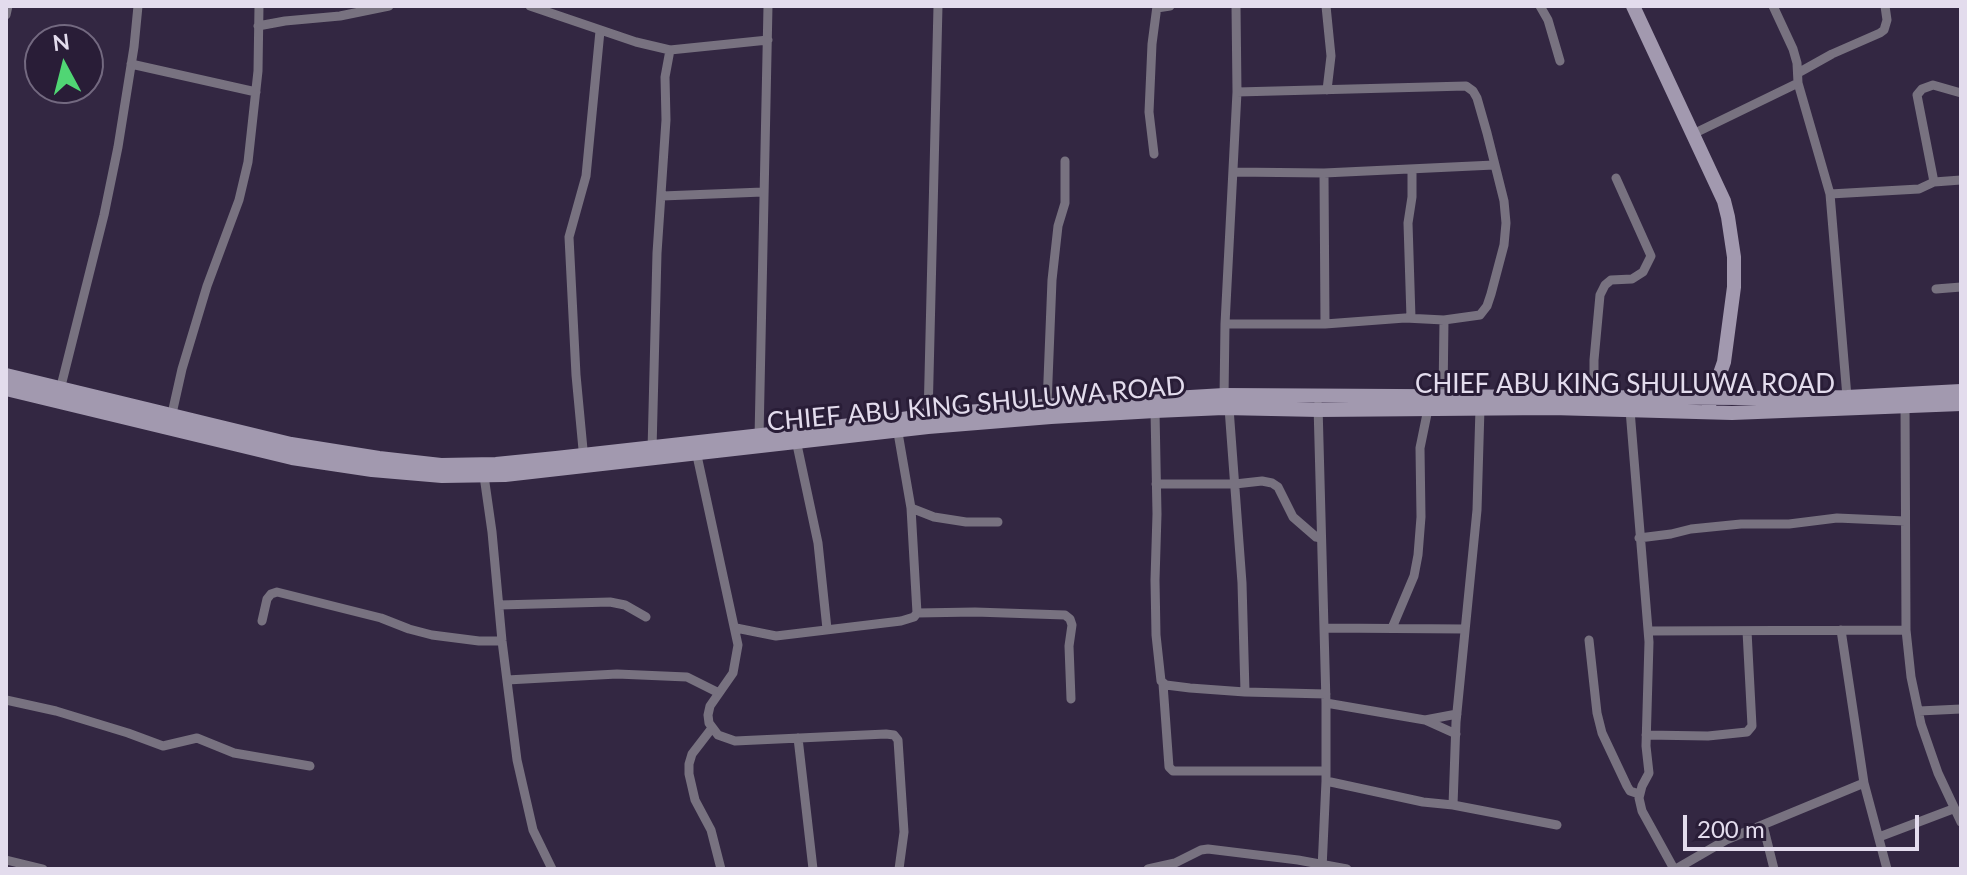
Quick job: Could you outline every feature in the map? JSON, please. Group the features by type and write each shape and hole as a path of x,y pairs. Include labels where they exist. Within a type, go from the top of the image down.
{"street":[{"path":"6,15 8,6"},
{"path":"6,375 60,394 118,147 138,6"},
{"path":"259,6 256,92 248,162 239,200 207,286 170,420 291,444 441,465 584,460 569,237 586,176 600,31"},
{"path":"258,26 340,16 389,6"},
{"path":"530,6 600,31 670,50 768,40"},
{"path":"759,440 768,6"},
{"path":"938,6 928,421 1047,405 1226,404"},
{"path":"1154,154 1149,112 1152,44 1157,7 1170,6"},
{"path":"1236,6 1237,92 1225,324 1226,404 1242,583 1245,692"},
{"path":"1326,6 1331,56 1327,90"},
{"path":"1540,6 1548,20 1560,61"},
{"path":"1633,6 1724,201 1734,257 1734,287 1724,362 1730,394"},
{"path":"1773,6 1793,49 1830,194 1847,397"},
{"path":"1693,134 1798,78 1832,54 1880,33 1887,20 1885,6"},
{"path":"652,453 657,253 666,120 665,77 670,50"},
{"path":"131,64 256,92"},
{"path":"1934,182 1917,95 1922,89 1933,85 1961,93"},
{"path":"1225,324 1325,324 1411,318 1444,320 1480,315 1487,306 1504,245 1506,223 1506,211 1477,98 1466,86 1237,92"},
{"path":"1047,405 1052,280 1058,226 1065,203 1065,161"},
{"path":"1233,172 1324,173 1494,165"},
{"path":"1411,318 1408,223 1412,169"},
{"path":"1324,173 1325,324"},
{"path":"1594,398 1600,295 1611,280 1632,279 1643,272 1651,256 1616,178"},
{"path":"1830,194 1919,189 1934,182 1961,180"},
{"path":"662,196 763,192"},
{"path":"1936,289 1961,287"},
{"path":"1443,397 1444,320"},
{"name":"CHIEF ABU KING SHULUWA ROAD","path":"6,389 60,394 170,420 274,454 442,476 484,476 584,460 928,421 1051,417 1226,404 1318,403 1428,409 1575,408 1704,412 1730,394 1961,404"},
{"path":"1686,398 1699,393 1905,401 1961,391"},
{"path":"1322,867 1326,698 1318,403 1443,397 1686,398 1730,394"},
{"path":"1704,412 1712,397"},
{"path":"1905,401 1906,630 1911,677 1938,773 1961,822"},
{"path":"1453,805 1457,714 1477,510 1480,408"},
{"path":"1392,628 1414,576 1418,555 1420,448 1428,409"},
{"path":"1630,410 1649,631 1646,735 1649,773 1639,794 1642,811 1675,869 1726,840 1864,783"},
{"path":"1155,411 1156,635 1169,767 1173,771 1326,776 1423,802 1557,825"},
{"path":"736,628 776,636 914,617 917,613 911,508 897,425"},
{"path":"796,437 818,543 827,629"},
{"path":"696,448 736,628 738,651 733,673 710,706 708,715 712,728 718,735 735,741 886,734 896,737 904,832 899,869"},
{"path":"484,476 517,760 533,830 552,869"},
{"path":"1156,484 1272,483 1278,487 1293,517 1321,538"},
{"path":"911,508 934,517 966,522 998,522"},
{"path":"1639,538 1741,524 1789,524 1837,518 1905,521"},
{"path":"262,621 267,599 277,592 381,618 432,635 502,641"},
{"path":"499,605 610,602 625,605 646,617"},
{"path":"917,613 1065,615 1072,625 1069,646 1071,699"},
{"path":"1324,628 1465,629"},
{"path":"1841,630 1864,783 1887,869"},
{"path":"1649,631 1906,630"},
{"path":"1646,735 1708,736 1747,732 1752,726 1747,631"},
{"path":"1589,640 1602,733 1630,791 1639,794"},
{"path":"507,680 617,674 687,677 719,693"},
{"path":"1163,684 1326,698 1425,720 1456,734"},
{"path":"6,700 56,711 163,746 197,738 234,753 310,766"},
{"path":"1919,711 1961,709"},
{"path":"1425,720 1457,714"},
{"path":"712,728 692,754 689,774 695,800 711,830 721,869"},
{"path":"798,738 813,869"},
{"path":"1879,837 1953,809"},
{"path":"1763,825 1774,869"},
{"path":"1151,869 1208,849 1347,869"},
{"path":"6,860 43,869"}]}
